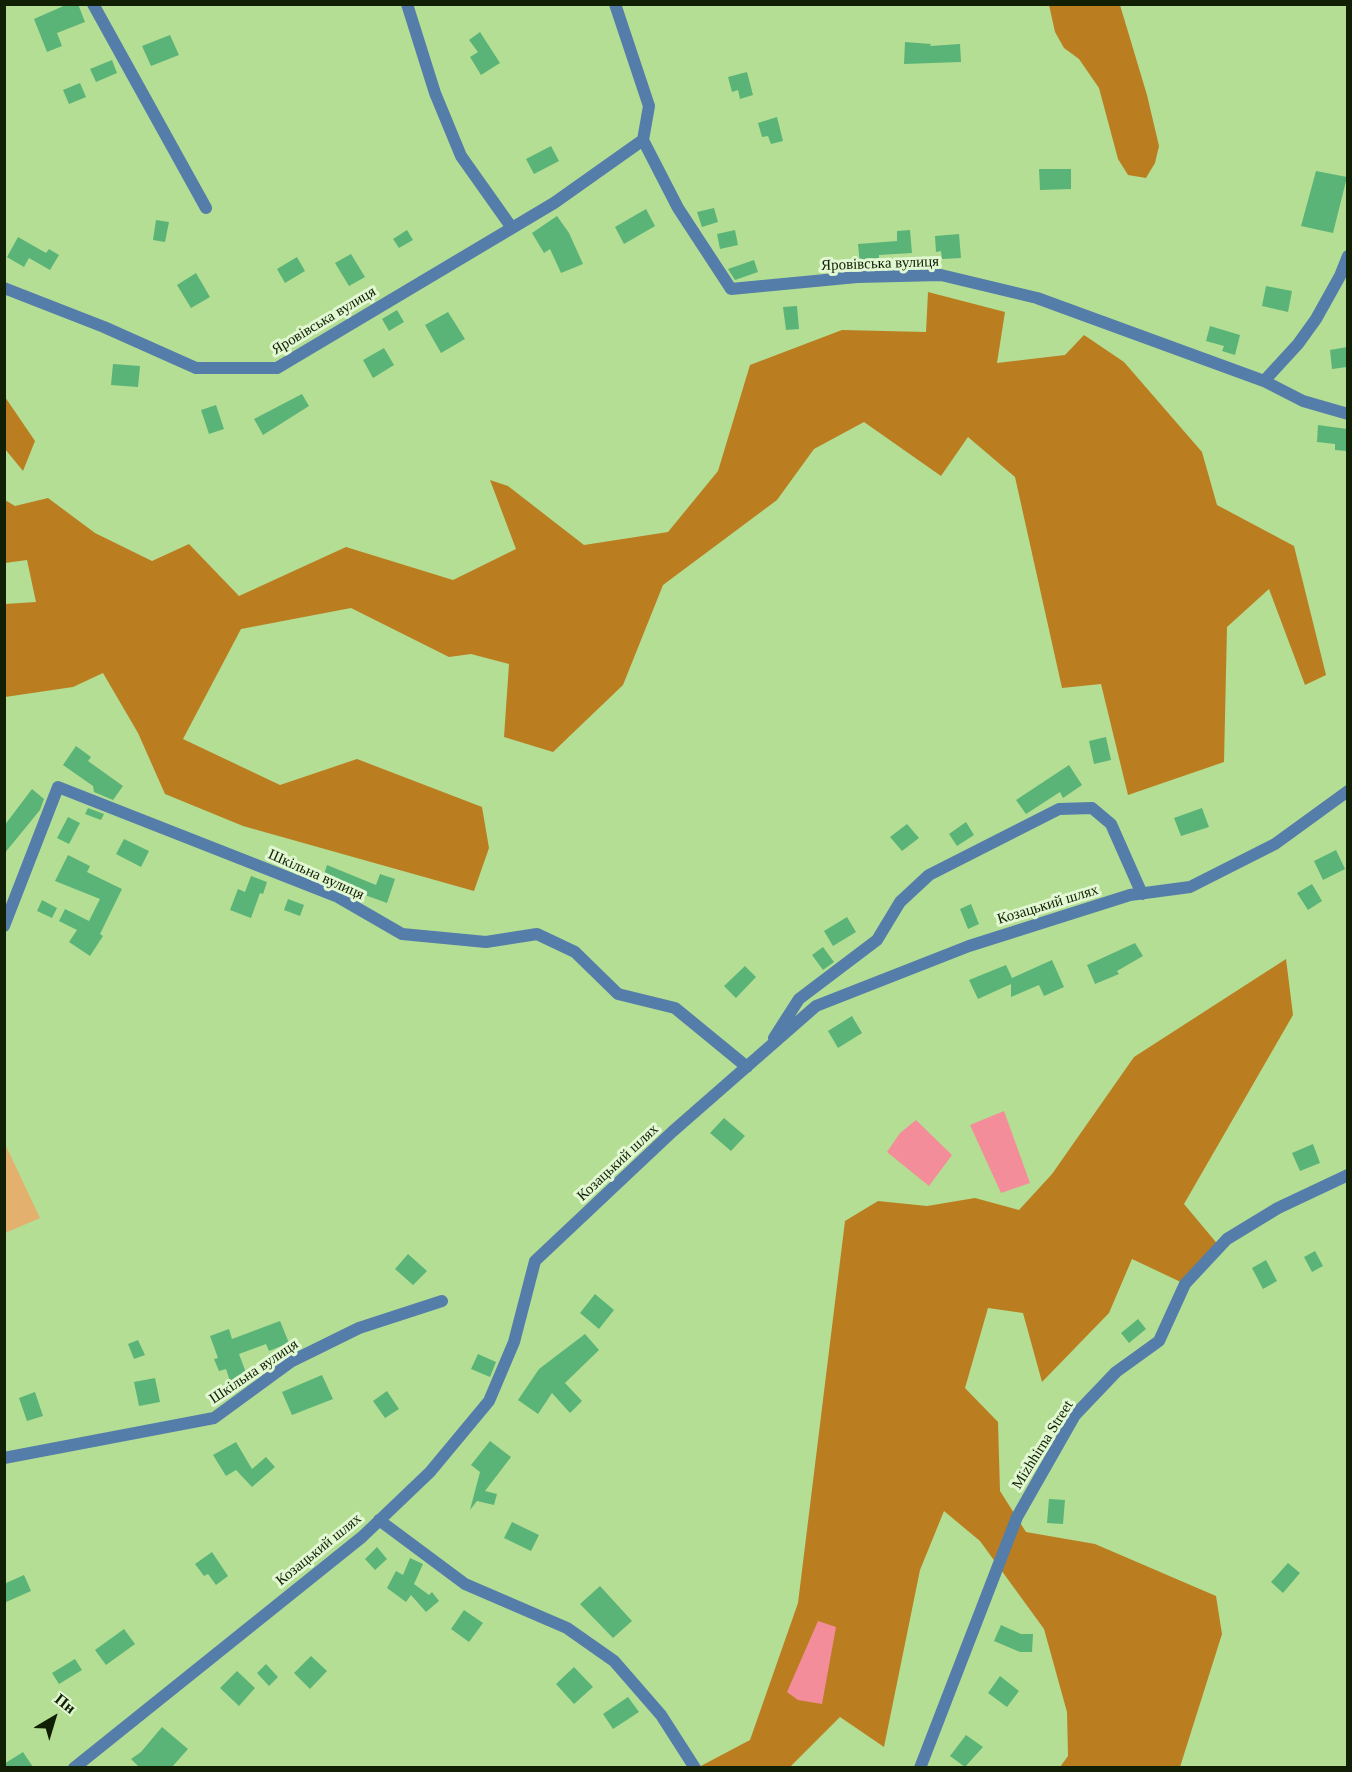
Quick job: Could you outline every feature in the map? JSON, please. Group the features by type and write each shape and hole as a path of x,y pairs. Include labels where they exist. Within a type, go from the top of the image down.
{"street":[{"path":"93,4 206,208"},
{"path":"407,4 435,93 461,156 512,228"},
{"path":"615,4 649,106 643,140"},
{"name":"Яровівська вулиця","path":"4,288 104,327 196,368 277,368 554,203 643,140 678,208 731,289 857,277 941,275 1037,298 1263,381"},
{"path":"1347,256 1340,276 1316,319 1298,344 1263,381 1303,401 1347,414"},
{"name":"Шкільна вулиця","path":"4,926 58,787 338,897 402,934 486,942 537,934 575,952 618,994 675,1008 747,1067"},
{"name":"Козацький шлях","path":"74,1767 380,1520 430,1472 489,1401 514,1342 535,1262 672,1132 816,1006 969,946 1130,896 1190,887 1275,844 1347,791"},
{"path":"765,1051 799,999 877,940 900,902 928,875 1059,808 1092,808 1111,824 1142,894"},
{"name":"Mizhhirna Street","path":"920,1767 1017,1517 1075,1415 1116,1372 1159,1341 1185,1284 1227,1239 1278,1208 1347,1175"},
{"name":"Шкільна вулиця","path":"4,1458 214,1418 292,1361 359,1328 442,1301"},
{"path":"380,1520 465,1584 567,1628 614,1661 660,1715 695,1767"}],"shaded area":[{"path":"1049,5 1120,5 1147,95 1159,146 1155,163 1146,178 1128,175 1118,159 1099,88 1079,59 1064,48 1055,32"},
{"path":"928,292 1005,312 997,363 1065,355 1084,335 1124,362 1202,452 1217,505 1294,546 1326,675 1305,685 1269,589 1227,627 1224,762 1128,795 1101,684 1062,688 1015,477 968,437 941,476 864,422 814,449 777,500 663,585 623,685 553,752 504,737 509,664 471,654 449,657 351,608 241,629 183,739 280,785 357,759 482,807 489,848 474,891 243,826 165,794 138,733 103,673 73,687 5,697 5,604 36,602 27,560 5,563 5,500 15,506 48,498 95,533 152,561 189,544 239,596 346,547 453,580 516,549 490,480 508,486 584,545 668,532 718,471 750,365 842,330 926,332"},
{"path":"5,397 35,441 23,471 5,449"},
{"path":"1286,959 1293,1015 1184,1204 1220,1247 1185,1284 1132,1259 1109,1313 1042,1382 1023,1313 988,1308 965,1388 998,1422 1000,1491 1026,1532 1095,1544 1216,1596 1222,1634 1180,1767 1060,1767 1068,1756 1067,1712 1044,1629 980,1541 944,1511 920,1570 884,1747 840,1717 790,1767 697,1768 750,1740 798,1603 845,1221 878,1201 927,1206 975,1198 1019,1210 1052,1174 1134,1057"},
{"path":"1004,1111 1030,1183 1001,1193 970,1125"},
{"path":"916,1120 952,1155 929,1186 887,1152 900,1133"},
{"path":"4,1142 40,1218 5,1233 4,1233"},
{"path":"818,1621 836,1627 822,1704 798,1700 787,1692"}],"building":[{"path":"68,4 78,4 85,22 57,33 62,46 47,52 34,19"},
{"path":"480,32 500,63 481,75 470,57 478,52 469,40"},
{"path":"170,35 179,55 151,66 142,46"},
{"path":"905,42 931,44 930,46 960,44 961,62 904,64"},
{"path":"112,60 117,73 96,82 90,69"},
{"path":"747,72 753,95 740,99 738,90 732,92 728,77"},
{"path":"80,83 86,97 69,104 63,90"},
{"path":"777,117 783,141 771,144 768,136 762,137 758,123"},
{"path":"551,146 559,161 534,174 526,159"},
{"path":"1039,169 1071,169 1071,189 1040,190"},
{"path":"1316,171 1347,177 1333,233 1301,226"},
{"path":"714,208 718,222 702,227 697,212"},
{"path":"646,209 655,226 624,244 615,227"},
{"path":"557,216 569,233 583,264 561,273 550,249 544,253 532,233"},
{"path":"156,220 169,222 165,242 153,240"},
{"path":"407,230 413,240 399,248 393,239"},
{"path":"735,230 738,245 720,249 717,234"},
{"path":"910,230 912,253 879,255 879,264 860,265 858,244 897,241 897,231"},
{"path":"959,234 961,258 942,259 941,251 936,252 935,236"},
{"path":"18,237 46,253 49,249 59,255 50,270 29,258 24,267 7,257"},
{"path":"351,254 365,277 349,286 335,263"},
{"path":"297,257 305,271 285,283 277,269"},
{"path":"754,260 758,272 735,280 728,269"},
{"path":"196,273 210,297 191,308 177,285"},
{"path":"1266,286 1292,291 1288,312 1262,306"},
{"path":"797,306 799,329 786,330 783,307"},
{"path":"397,310 404,322 389,331 382,319"},
{"path":"448,312 465,339 441,353 425,325"},
{"path":"1210,326 1240,335 1235,355 1222,351 1224,346 1206,341"},
{"path":"1347,347 1347,367 1332,369 1330,350"},
{"path":"384,348 394,365 373,378 363,360"},
{"path":"113,364 140,366 138,387 111,385"},
{"path":"302,394 309,406 263,435 254,419"},
{"path":"216,405 224,429 209,434 201,410"},
{"path":"1318,425 1347,429 1347,451 1335,450 1335,444 1317,442"},
{"path":"1106,737 1111,760 1094,764 1089,741"},
{"path":"76,746 91,757 88,761 123,786 113,800 94,792 93,786 63,765"},
{"path":"1069,765 1082,785 1063,798 1060,792 1026,814 1016,800"},
{"path":"32,789 44,799 40,810 4,854 4,826"},
{"path":"88,808 104,814 101,820 85,814"},
{"path":"1202,808 1209,827 1181,836 1174,818"},
{"path":"68,817 80,823 69,844 57,838"},
{"path":"966,822 974,835 957,846 949,834"},
{"path":"907,824 919,838 902,851 890,837"},
{"path":"124,839 149,851 141,867 116,854"},
{"path":"1336,850 1345,869 1323,880 1314,861"},
{"path":"68,855 90,866 87,872 122,889 100,934 103,936 90,956 69,942 77,930 59,921 65,909 89,921 100,899 55,881"},
{"path":"327,865 376,885 380,874 395,879 387,903 365,895 364,898 322,881"},
{"path":"251,876 267,882 263,894 260,893 251,918 230,910 238,889 245,892"},
{"path":"1312,884 1322,901 1308,910 1297,893"},
{"path":"288,899 304,905 300,916 284,910"},
{"path":"42,900 57,908 52,918 37,911"},
{"path":"971,904 979,924 968,929 960,909"},
{"path":"847,917 856,932 833,946 824,931"},
{"path":"1135,943 1143,956 1117,971 1119,974 1095,984 1087,965"},
{"path":"823,947 834,962 823,970 812,955"},
{"path":"1052,960 1064,987 1044,996 1039,985 1011,997 1011,984 978,999 969,980 1006,965 1012,978"},
{"path":"745,966 756,977 736,998 724,986"},
{"path":"852,1016 862,1033 838,1048 828,1031"},
{"path":"724,1118 745,1136 731,1151 710,1133"},
{"path":"1313,1144 1320,1163 1300,1171 1292,1153"},
{"path":"1315,1251 1323,1266 1312,1272 1304,1257"},
{"path":"408,1254 427,1271 413,1285 395,1269"},
{"path":"1266,1260 1277,1281 1263,1289 1252,1268"},
{"path":"595,1294 614,1310 599,1329 580,1313"},
{"path":"1138,1319 1146,1329 1129,1343 1121,1333"},
{"path":"280,1321 289,1343 269,1351 266,1344 239,1354 248,1378 231,1384 226,1369 219,1371 214,1359 218,1358 210,1336 229,1329 232,1339"},
{"path":"585,1334 599,1350 565,1383 582,1401 570,1413 552,1393 538,1414 518,1400 539,1369"},
{"path":"138,1340 145,1355 134,1359 128,1344"},
{"path":"478,1354 496,1362 490,1377 471,1369"},
{"path":"322,1375 333,1399 292,1415 282,1392"},
{"path":"155,1378 160,1402 139,1406 134,1382"},
{"path":"387,1391 399,1409 385,1418 373,1401"},
{"path":"35,1392 43,1416 27,1421 19,1398"},
{"path":"490,1441 511,1457 485,1491 497,1494 494,1505 477,1501 470,1510 480,1472 471,1465"},
{"path":"236,1442 252,1469 266,1457 275,1467 252,1487 236,1470 226,1476 213,1455"},
{"path":"1021,1467 1032,1472 1024,1488 1014,1484"},
{"path":"1049,1499 1065,1500 1063,1524 1047,1523"},
{"path":"512,1522 539,1535 531,1551 504,1538"},
{"path":"377,1547 387,1559 375,1570 365,1559"},
{"path":"212,1552 228,1576 216,1585 208,1574 204,1576 195,1564"},
{"path":"410,1558 423,1564 414,1584 429,1595 432,1592 439,1601 426,1612 411,1595 406,1602 387,1588 396,1571 403,1575"},
{"path":"1288,1563 1300,1573 1283,1593 1271,1582"},
{"path":"24,1575 31,1591 4,1603 4,1584"},
{"path":"600,1586 632,1621 613,1638 580,1604"},
{"path":"464,1610 483,1623 469,1642 451,1629"},
{"path":"1001,1625 1021,1634 1033,1634 1032,1652 1020,1652 994,1641"},
{"path":"124,1629 135,1644 106,1665 95,1650"},
{"path":"311,1656 327,1671 310,1689 294,1673"},
{"path":"75,1659 82,1670 59,1684 52,1673"},
{"path":"266,1664 278,1677 269,1686 257,1673"},
{"path":"574,1667 593,1687 574,1704 556,1684"},
{"path":"237,1671 255,1688 239,1706 220,1688"},
{"path":"1000,1676 1019,1691 1007,1707 988,1693"},
{"path":"628,1697 639,1712 613,1729 603,1714"},
{"path":"162,1727 188,1749 172,1767 139,1767 131,1759 141,1752"},
{"path":"966,1735 983,1747 965,1767 950,1756"},
{"path":"23,1752 33,1767 4,1767 4,1764"}]}
